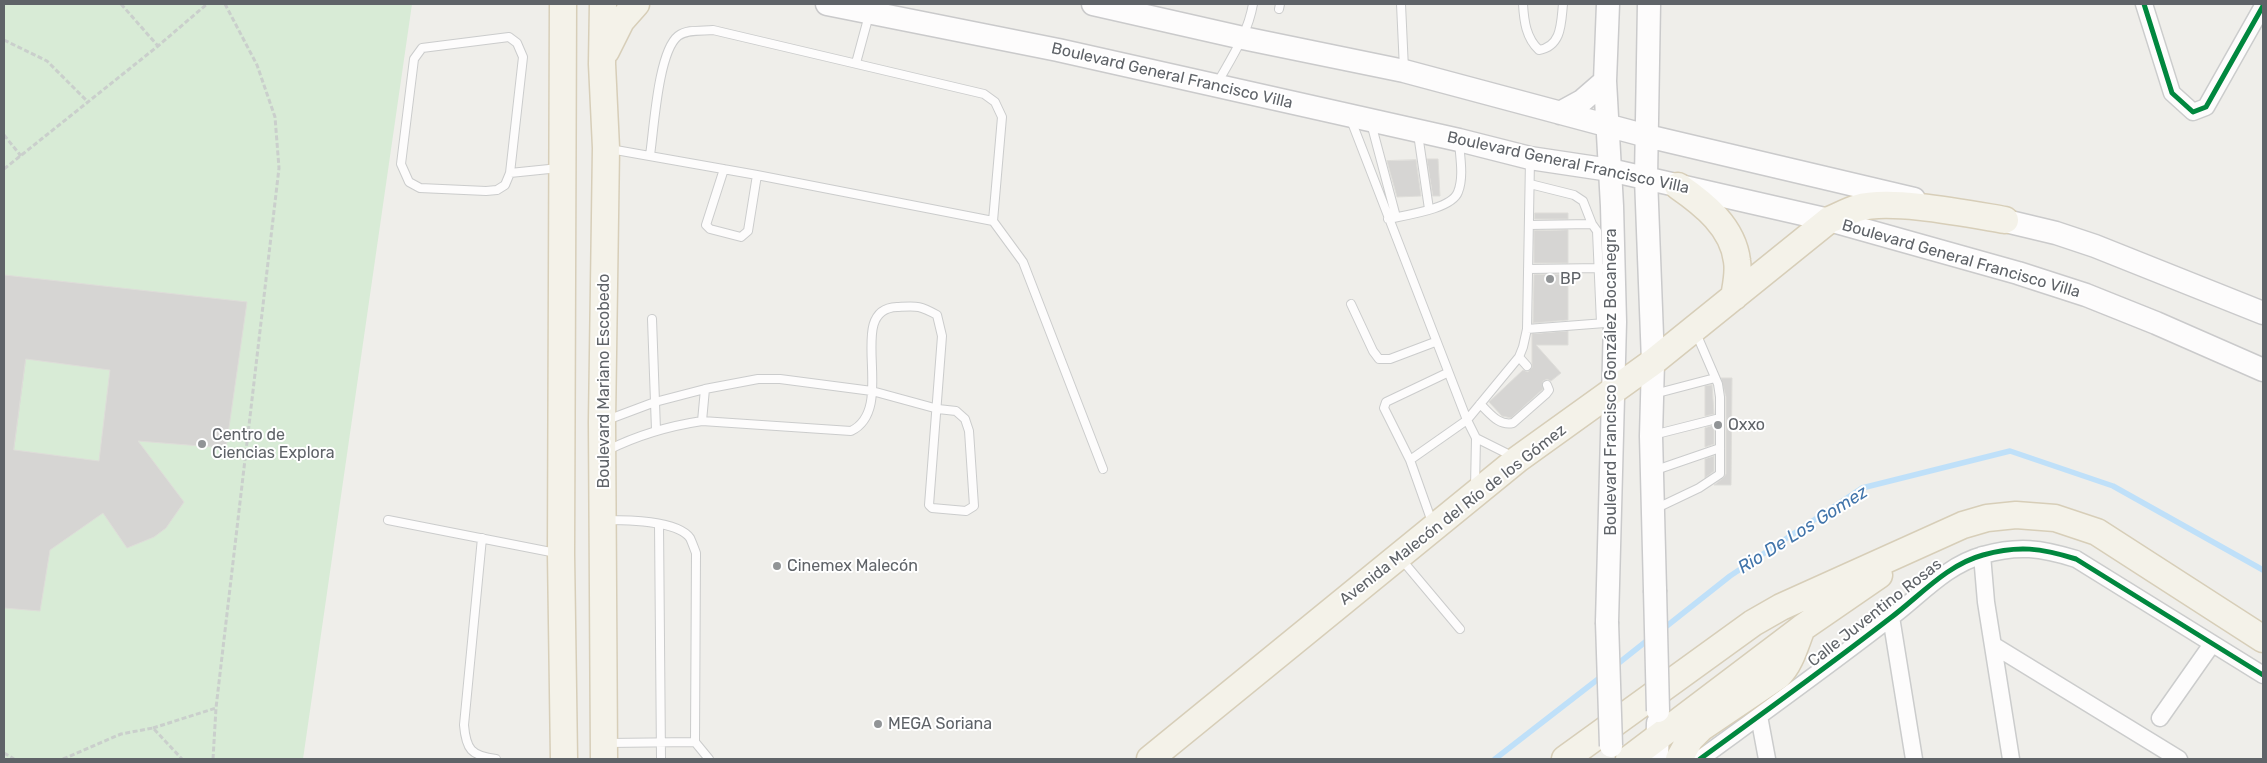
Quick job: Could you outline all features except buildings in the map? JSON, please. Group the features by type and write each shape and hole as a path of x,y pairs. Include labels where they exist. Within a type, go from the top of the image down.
{"main road":[{"name":"Boulevard Mariano Escobedo","path":"603,4 602,64 606,148 602,422 604,452 604,751"},
{"path":"602,64 612,34 636,4"},
{"name":"Boulevard General Francisco Villa","path":"827,4 1058,50 1459,140 1530,158 1610,170 1829,220 2018,273 2086,295 2156,323 2263,370"},
{"path":"1093,4 1243,38 1404,71 1648,136 2005,220 2095,246 2263,313"},
{"name":"Boulevard Francisco González Bocanegra","path":"1608,4 1605,81 1610,170 1606,268 1608,322 1614,391 1608,622 1618,755"},
{"path":"1649,4 1646,178 1653,362 1651,436 1658,711 1657,748"},
{"path":"560,10 561,554 564,759"},
{"path":"1560,113 1582,101 1605,81"},
{"path":"1678,186 1711,211 1725,231 1737,260 1734,296"},
{"name":"Avenida Malecón del Río de los Gómez","path":"1150,759 1518,460 1653,362 1829,220 1858,208 1873,205 1949,211 2005,220"},
{"path":"1565,759 1760,619 1804,595 1963,525 1987,518 2016,515 2055,518 2098,532 2263,640"},
{"path":"1618,755 1657,748 1802,628 1933,538"},
{"path":"1679,759 1690,739 1700,728 1778,676 1785,669 1790,661 1802,628"},
{"path":"563,717 576,734 604,751"}],"street":[{"path":"2144,4 2172,93 2193,112 2206,107 2263,6"},
{"name":"Calle Juventino Rosas","path":"1700,759 1892,618 1957,566 1982,555 2015,549 2046,550 2076,559 2263,675"},
{"path":"1982,555 1993,645 2011,759"},
{"path":"1892,618 1914,759"},
{"path":"2160,718 2212,644"},
{"path":"1993,645 2179,759"},
{"path":"1759,716 1767,759"}],"lane":[{"path":"1216,86 1243,38 1251,17 1253,4"},
{"path":"1401,4 1404,71"},
{"path":"1523,4 1527,32 1532,44 1539,50 1549,48 1557,41 1561,27 1563,4"},
{"path":"856,63 869,13"},
{"path":"650,155 662,67 668,49 679,36 693,31 712,30 984,94 995,102 1002,117 993,220 1023,262 1103,469"},
{"path":"509,37 517,43 523,57 522,76 510,173 505,185 498,190 420,188 409,182 400,164 414,59 422,48 509,37"},
{"path":"1360,118 1392,218"},
{"path":"1360,118 1435,342 1466,420 1476,438 1475,495"},
{"path":"1418,131 1429,209"},
{"path":"1392,218 1442,206 1451,202 1458,194 1460,182 1459,140"},
{"path":"606,148 993,220"},
{"path":"1410,460 1466,420 1519,357 1527,329 1530,158"},
{"path":"510,173 561,168"},
{"path":"724,169 706,225 710,229 741,237 748,231 757,175"},
{"path":"1528,269 1606,268 1599,237 1583,201 1574,195 1530,184"},
{"path":"1529,224 1592,224"},
{"path":"1351,304 1379,360 1390,359 1435,342"},
{"path":"602,422 655,402 736,382 765,379 872,391 938,409 956,411 965,419 969,431 974,506 966,511 932,508 929,504 938,409 942,336 937,315 920,306 887,307 876,315 872,325 872,391 866,421 851,431 702,421 656,430 604,452"},
{"path":"652,319 656,430"},
{"path":"1527,329 1608,322"},
{"path":"1652,510 1719,476 1720,398 1715,378 1694,328"},
{"path":"1519,357 1527,366"},
{"path":"1434,528 1410,460 1384,408 1386,402 1447,373"},
{"path":"1652,394 1715,378"},
{"path":"1480,404 1500,422 1506,424 1513,423 1546,394 1549,390 1547,385"},
{"path":"702,421 705,389"},
{"path":"1651,436 1720,418"},
{"path":"1476,438 1518,460"},
{"path":"1652,472 1720,448"},
{"path":"388,520 561,554"},
{"path":"603,520 643,521 659,524 678,530 689,537 696,553 695,742 709,759"},
{"path":"659,524 661,759"},
{"path":"482,538 464,725 465,742 472,752 487,758 496,759"},
{"path":"1399,556 1460,629"},
{"path":"604,751 695,742"}],"path":[{"path":"121,4 158,46"},
{"path":"4,169 158,46 207,4"},
{"path":"213,759 216,708 279,168 275,117 257,65 225,4"},
{"path":"4,40 47,61 88,102"},
{"path":"4,135 20,156"},
{"path":"63,759 121,734 153,728 216,708"},
{"path":"153,728 182,759"},
{"path":"4,753 14,759"}],"green space":[{"name":"Centro de Ciencias Explora","path":"4,4 412,4 303,759 4,759"}],"waterway":[{"name":"Rio De Los Gomez","path":"1663,629 1730,576 1862,488 2010,451 2113,486 2263,570"},
{"name":"Rio De Los Gomez","path":"1615,666 1649,639"},
{"name":"Rio De Los Gomez","path":"1495,759 1602,676"}],"cycle path":[{"path":"2144,4 2172,93 2193,112 2206,107 2263,6"},
{"path":"1700,759 1866,637 1933,582 1970,560 2007,550 2040,550 2076,559 2263,675"}],"place":[{"name":"BP","path":"1550,279"},
{"name":"Oxxo","path":"1718,425"},
{"name":"Centro de Ciencias Explora","path":"202,444"},
{"name":"Cinemex Malecón","path":"777,566"},
{"name":"MEGA Soriana","path":"878,724"}]}
